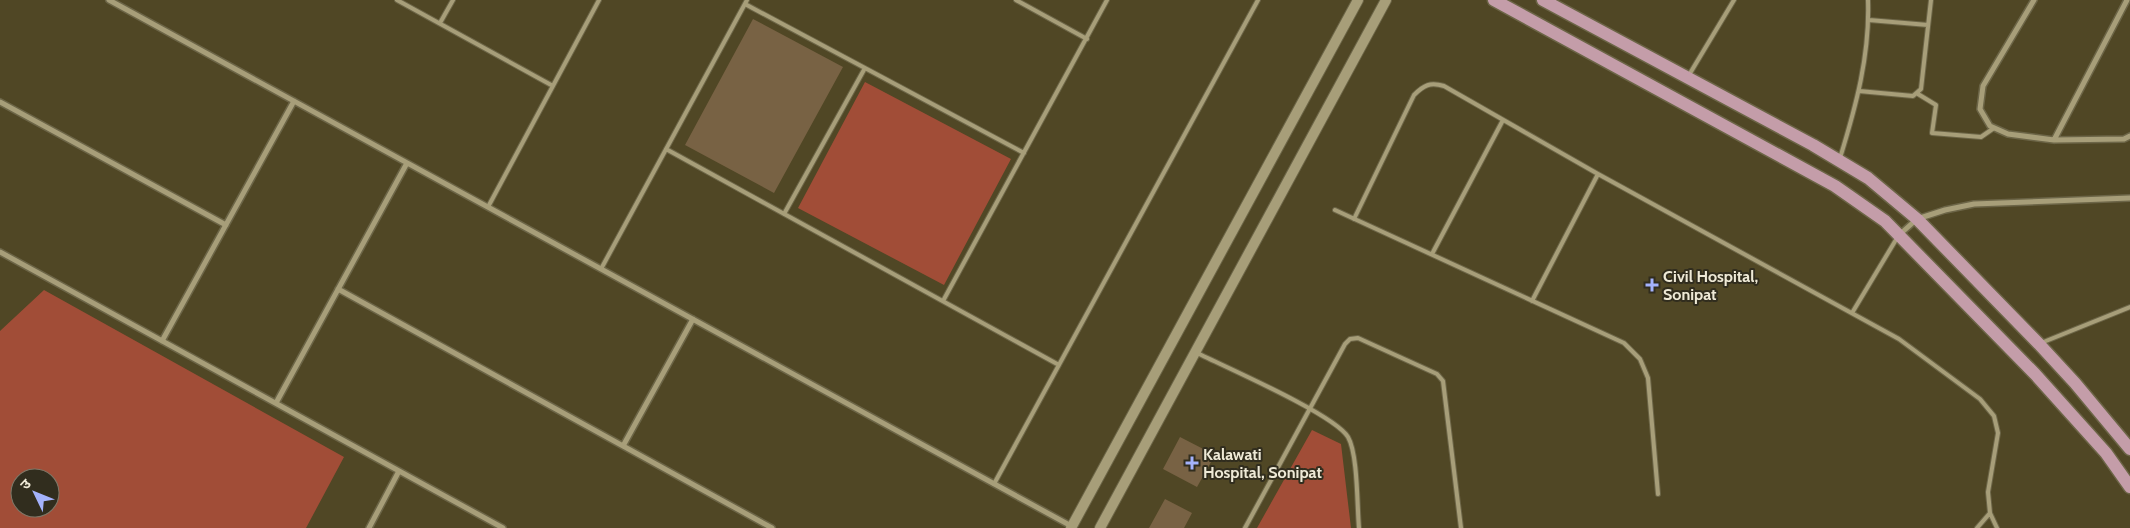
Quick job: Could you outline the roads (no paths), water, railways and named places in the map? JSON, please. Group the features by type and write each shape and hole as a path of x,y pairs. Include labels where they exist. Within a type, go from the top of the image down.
{"main road":[{"path":"1494,0 1835,186 1885,221 2035,374 2106,453 2130,487"},
{"path":"1543,0 1688,77 1839,160 1868,178 1917,219 2039,344 2075,383 2130,449"}],"street":[{"path":"109,0 1073,527 1358,0"},
{"path":"1100,528 1386,0"},
{"path":"2034,0 1983,86 1980,108 1990,126 2008,134 2054,140 2124,139 2130,136"},
{"path":"2054,140 2127,0"},
{"path":"162,340 294,101"},
{"path":"0,102 226,224"},
{"path":"276,403 407,163"},
{"path":"1899,235 1917,219 1945,210 1974,204 2130,198"},
{"path":"0,252 503,528"},
{"path":"338,289 772,528"},
{"path":"623,446 693,319"},
{"path":"368,528 399,471"}],"lane":[{"path":"397,0 553,86"},
{"path":"440,23 453,0"},
{"path":"488,207 600,0"},
{"path":"1016,0 1087,39"},
{"path":"943,302 1107,0"},
{"path":"994,484 1258,0"},
{"path":"1688,77 1734,0"},
{"path":"1839,160 1859,92 1866,58 1869,20 1868,0"},
{"path":"1859,92 1913,96 1918,94 1921,89 1931,0"},
{"path":"601,269 746,2 1024,153"},
{"path":"1869,20 1928,25"},
{"path":"784,214 865,68"},
{"path":"1354,218 1414,95 1423,86 1434,83 1444,86 1598,174 1899,339 1980,399 1994,416 1998,433 1988,492 1990,513 1998,528"},
{"path":"1918,94 1936,105 1932,133 1981,137 1994,128"},
{"path":"1432,254 1503,120"},
{"path":"666,149 1059,365"},
{"path":"1532,301 1598,174"},
{"path":"1335,210 1624,344 1640,359 1648,378 1658,494"},
{"path":"1852,313 1899,235"},
{"path":"2039,344 2130,307"},
{"path":"1245,528 1345,344 1350,339 1358,338 1437,374 1444,381 1461,528"},
{"path":"1195,352 1310,409 1338,427 1348,437 1353,452 1359,528"},
{"path":"1977,528 1990,513"}],"place":[{"name":"Civil Hospital, Sonipat","path":"1652,285"},
{"name":"Kalawati Hospital, Sonipat","path":"1192,463"}]}
